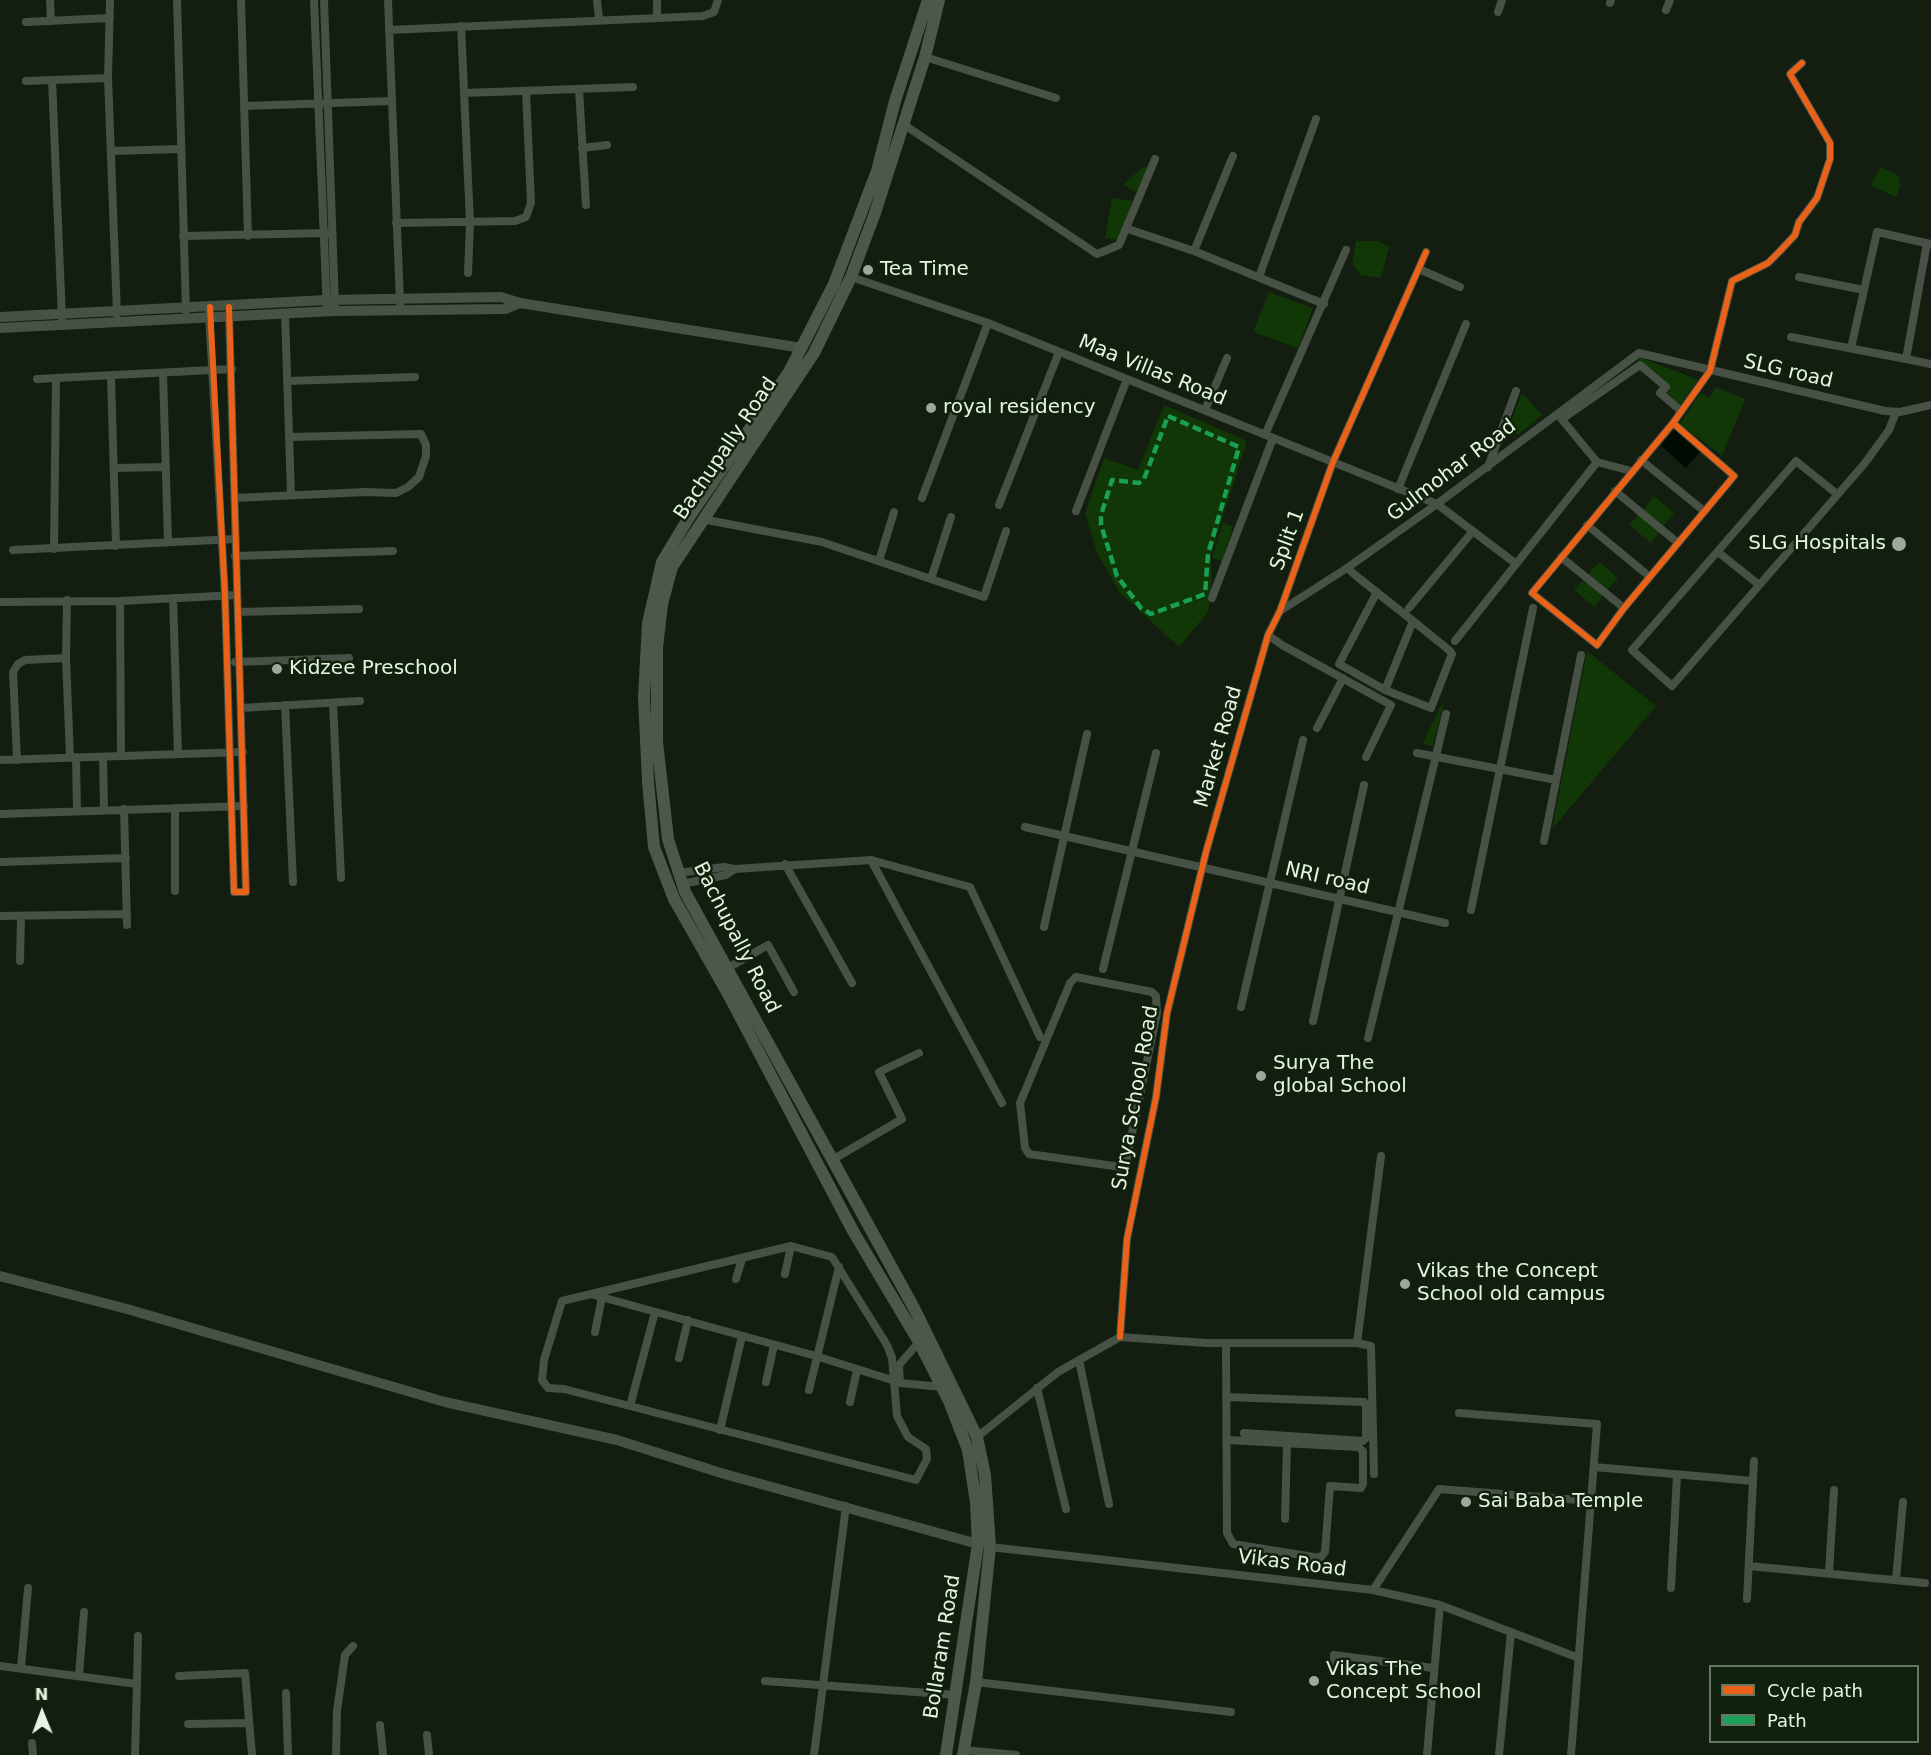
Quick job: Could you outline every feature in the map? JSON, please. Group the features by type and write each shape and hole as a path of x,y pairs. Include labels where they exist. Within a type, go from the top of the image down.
{"main road":[{"name":"Bachupally Road","path":"927,0 861,220 842,268 789,372 691,514 662,562 653,597 645,654 644,697 654,846 674,899 727,992 853,1231 919,1342 942,1387 968,1450 984,1546"},
{"name":"Bachupally Road","path":"939,0 925,57 851,278 814,353 672,567 662,604 657,648 657,742 663,812 680,879 726,969 902,1286 947,1372 977,1437 985,1475 984,1546"},
{"path":"890,1292 902,1286"},
{"name":"Bollaram Road","path":"963,1752 976,1682 984,1546"},
{"name":"Bollaram Road","path":"946,1755 984,1546"}],"street":[{"path":"50,0 51,21"},
{"path":"110,0 108,78 117,317"},
{"path":"177,0 186,313"},
{"path":"241,0 248,236"},
{"path":"314,0 322,102 331,311"},
{"path":"322,102 324,0"},
{"path":"388,0 400,312"},
{"path":"597,0 599,19"},
{"path":"657,0 657,16"},
{"path":"389,30 710,15 717,6 717,0"},
{"path":"1498,12 1502,0"},
{"path":"1666,10 1670,0"},
{"path":"26,22 110,18"},
{"path":"461,26 470,222 468,273"},
{"path":"925,57 1056,98"},
{"path":"1673,423 1734,476 1624,608 1597,645 1532,593 1673,423 1710,371 1732,281 1768,263 1795,235 1799,222 1817,198 1830,159 1830,143 1790,74 1802,63"},
{"path":"26,81 108,78"},
{"path":"52,80 62,324"},
{"path":"464,93 633,87"},
{"path":"579,89 586,205"},
{"path":"396,223 515,221 525,217 529,212 526,91"},
{"path":"244,106 392,101"},
{"path":"1259,277 1316,119"},
{"path":"903,124 1097,254 1119,245 1128,229 1155,159"},
{"path":"582,148 607,145"},
{"path":"111,151 181,149"},
{"path":"1194,251 1233,156"},
{"path":"1128,229 1194,251 1324,304"},
{"path":"1851,348 1877,232 1929,244 1906,359"},
{"path":"183,236 327,233"},
{"path":"1212,598 1269,437 1346,250"},
{"name":"Split 1","path":"1268,635 1280,611 1335,459 1426,252"},
{"path":"1419,269 1460,287"},
{"path":"1799,277 1864,290"},
{"name":"Maa Villas Road","path":"851,278 988,323 1269,437 1335,459 1398,489 1437,504 1515,563"},
{"path":"229,312 330,299 501,297 520,303 802,348"},
{"path":"0,328 186,313 505,309 520,303"},
{"path":"0,317 62,312 117,317"},
{"path":"209,312 225,596 227,753 234,892 246,892 229,312"},
{"path":"285,313 291,495"},
{"path":"922,498 988,323"},
{"path":"1398,489 1466,324"},
{"path":"1791,337 1931,364"},
{"path":"999,505 1059,352"},
{"name":"SLG road","path":"1639,353 1896,412 1931,405"},
{"name":"Gulmohar Road","path":"1280,611 1347,568 1488,468 1639,353"},
{"path":"1205,410 1227,358"},
{"path":"1631,471 1597,462 1559,416 1640,365 1666,387 1662,394 1682,411"},
{"path":"37,379 232,369"},
{"path":"163,374 168,542"},
{"path":"111,377 116,546"},
{"path":"287,381 415,377"},
{"path":"54,549 56,379"},
{"path":"1076,511 1127,379"},
{"path":"1488,468 1516,391"},
{"path":"1837,494 1796,461 1632,650 1672,686 1871,455 1888,430 1896,412"},
{"path":"235,498 396,493 408,487 419,477 426,456 426,445 421,434 289,437"},
{"path":"1641,460 1704,511"},
{"path":"1455,641 1597,462"},
{"path":"114,468 166,467"},
{"path":"1615,491 1678,543"},
{"path":"879,561 894,512"},
{"path":"931,579 951,517"},
{"path":"702,519 822,542 984,597 1006,531"},
{"path":"1587,525 1650,577"},
{"path":"1409,608 1473,531"},
{"path":"13,550 236,539"},
{"path":"236,556 393,551"},
{"path":"1718,552 1758,584"},
{"path":"1561,557 1624,608"},
{"path":"1347,568 1377,592 1449,650 1452,658 1431,708 1385,690 1339,664 1377,592"},
{"path":"0,602 120,601 237,596"},
{"path":"173,598 178,754"},
{"path":"67,600 66,658 77,811"},
{"path":"120,601 121,756"},
{"path":"1471,910 1533,608"},
{"path":"238,612 358,609"},
{"path":"1385,690 1413,621"},
{"path":"1268,635 1391,705 1366,757"},
{"name":"Market Road","path":"1202,868 1268,635"},
{"path":"1544,841 1581,655"},
{"path":"16,760 13,672 18,664 25,660 66,658"},
{"path":"226,662 349,658"},
{"path":"1317,728 1343,678"},
{"path":"241,708 360,701"},
{"path":"333,703 341,878"},
{"path":"285,705 293,882"},
{"path":"1368,1038 1397,912 1438,757 1446,714"},
{"path":"1044,927 1087,734"},
{"path":"1241,1007 1303,740"},
{"path":"0,760 243,752"},
{"path":"1103,969 1156,753"},
{"path":"1417,753 1556,780"},
{"path":"103,757 104,810"},
{"path":"1313,1022 1364,785"},
{"path":"0,814 244,806"},
{"path":"175,808 175,891"},
{"path":"124,809 127,925"},
{"name":"NRI road","path":"1025,827 1445,923"},
{"path":"0,862 126,858"},
{"path":"680,879 724,867 735,869 871,860 970,887 1040,1037"},
{"path":"871,860 1002,1103"},
{"path":"785,864 852,984"},
{"name":"Surya School Road","path":"1120,1337 1127,1239 1156,1097 1167,1013 1202,868"},
{"path":"0,916 127,914"},
{"path":"20,961 21,916"},
{"path":"726,969 768,945 794,992"},
{"path":"1076,977 1152,992 1156,996 1157,1013 1138,1094 1125,1166 1029,1154 1025,1148 1020,1103 1053,1030 1070,983 1076,977"},
{"path":"1157,1013 1167,1013"},
{"path":"832,1160 902,1119 879,1072 919,1053"},
{"path":"1138,1094 1156,1097"},
{"path":"1128,1151 1144,1154"},
{"path":"1357,1343 1381,1156"},
{"path":"785,1274 791,1246"},
{"path":"897,1382 887,1345 832,1257 791,1246 597,1296 562,1301 544,1360 542,1380 548,1388 564,1389 916,1480 927,1460 926,1449 908,1437 897,1416 897,1382 899,1365 919,1342"},
{"path":"736,1279 742,1258"},
{"path":"809,1390 839,1267"},
{"path":"0,1276 127,1309 445,1402 617,1440 721,1473 984,1546"},
{"path":"597,1296 816,1356 897,1382 942,1387"},
{"path":"595,1332 597,1296"},
{"path":"630,1406 655,1312"},
{"path":"679,1358 688,1320"},
{"path":"720,1430 742,1336"},
{"path":"977,1437 1037,1388 1079,1360 1120,1337 1226,1343 1357,1343 1371,1346 1373,1358 1374,1474"},
{"path":"1226,1343 1227,1533 1233,1544 1320,1558 1325,1552 1330,1486 1361,1488 1364,1484 1363,1451 1358,1447 1227,1440"},
{"path":"766,1382 774,1345"},
{"path":"1079,1360 1109,1504"},
{"path":"850,1402 857,1370"},
{"path":"1037,1388 1066,1509"},
{"path":"1226,1397 1364,1402 1366,1406 1366,1438 1363,1441 1244,1433"},
{"path":"1459,1413 1597,1424 1571,1755"},
{"path":"1286,1519 1287,1443"},
{"path":"1747,1599 1754,1461"},
{"path":"1594,1467 1753,1481"},
{"path":"1671,1588 1677,1474"},
{"path":"1372,1590 1439,1489 1591,1501"},
{"path":"1829,1574 1834,1490"},
{"path":"1896,1580 1903,1502"},
{"path":"814,1755 846,1506"},
{"name":"Vikas Road","path":"984,1546 1372,1590 1440,1605 1579,1658"},
{"path":"1749,1566 1925,1583"},
{"path":"21,1668 28,1588"},
{"path":"1427,1755 1440,1605"},
{"path":"79,1676 84,1612"},
{"path":"1499,1755 1511,1632"},
{"path":"135,1755 138,1636"},
{"path":"336,1755 337,1711 345,1655 353,1646"},
{"path":"1334,1662 1334,1655 1434,1668"},
{"path":"0,1666 136,1684"},
{"path":"179,1676 246,1673 252,1755"},
{"path":"765,1681 956,1695"},
{"path":"976,1682 1232,1712"},
{"path":"286,1693 288,1755"},
{"path":"188,1724 249,1723"},
{"path":"380,1725 383,1755"},
{"path":"427,1735 429,1755"},
{"path":"32,1743 33,1755"},
{"path":"963,1752 1016,1755"}],"green space":[{"path":"1144,166 1149,169 1136,192 1123,185"},
{"path":"1881,167 1901,177 1896,197 1870,185"},
{"path":"1112,198 1132,201 1120,240 1105,238"},
{"path":"1356,241 1378,241 1389,247 1381,278 1361,275 1352,264"},
{"path":"1269,292 1313,308 1298,348 1253,332"},
{"path":"1640,357 1698,380 1679,407 1663,393 1668,387 1637,362"},
{"path":"1715,387 1745,399 1722,456 1680,424 1700,393 1710,398"},
{"path":"1522,393 1542,415 1518,435 1509,426"},
{"path":"1164,405 1247,441 1211,555 1212,586 1208,612 1179,647 1120,593 1097,553 1085,513 1104,458 1138,470"},
{"path":"1654,496 1674,513 1662,527 1642,511"},
{"path":"1640,513 1661,530 1651,543 1629,525"},
{"path":"1223,523 1233,526 1222,561 1212,558"},
{"path":"1599,562 1618,578 1606,591 1587,576"},
{"path":"1585,578 1604,594 1595,607 1574,590"},
{"path":"1587,651 1656,706 1552,829"},
{"path":"1444,704 1432,747 1423,743 1440,707"}],"shaded area":[{"path":"1675,429 1701,451 1686,468 1661,446"}],"marked path":[{"path":"1168,416 1239,447 1208,554 1205,594 1151,614 1141,608 1117,576 1101,525 1101,515 1112,480 1139,483 1144,479 1168,416"}],"cycle path":[{"path":"1673,423 1734,476 1624,608 1597,645 1532,593 1673,423 1710,371 1732,281 1768,263 1795,235 1799,222 1817,198 1830,159 1830,143 1790,74 1802,63"},
{"path":"1120,1337 1127,1239 1156,1097 1167,1013 1206,852 1268,635 1280,611 1333,462 1426,252"},
{"path":"210,307 225,596 234,892 246,892 229,307"}],"place":[{"name":"Tea Time","path":"868,270"},
{"name":"royal residency","path":"931,408"},
{"name":"SLG Hospitals","path":"1899,544"},
{"name":"Kidzee Preschool","path":"277,669"},
{"name":"Surya The global School","path":"1261,1076"},
{"name":"Vikas the Concept School old campus","path":"1405,1284"},
{"name":"Sai Baba Temple","path":"1466,1502"},
{"name":"Vikas The Concept School","path":"1314,1681"}]}
